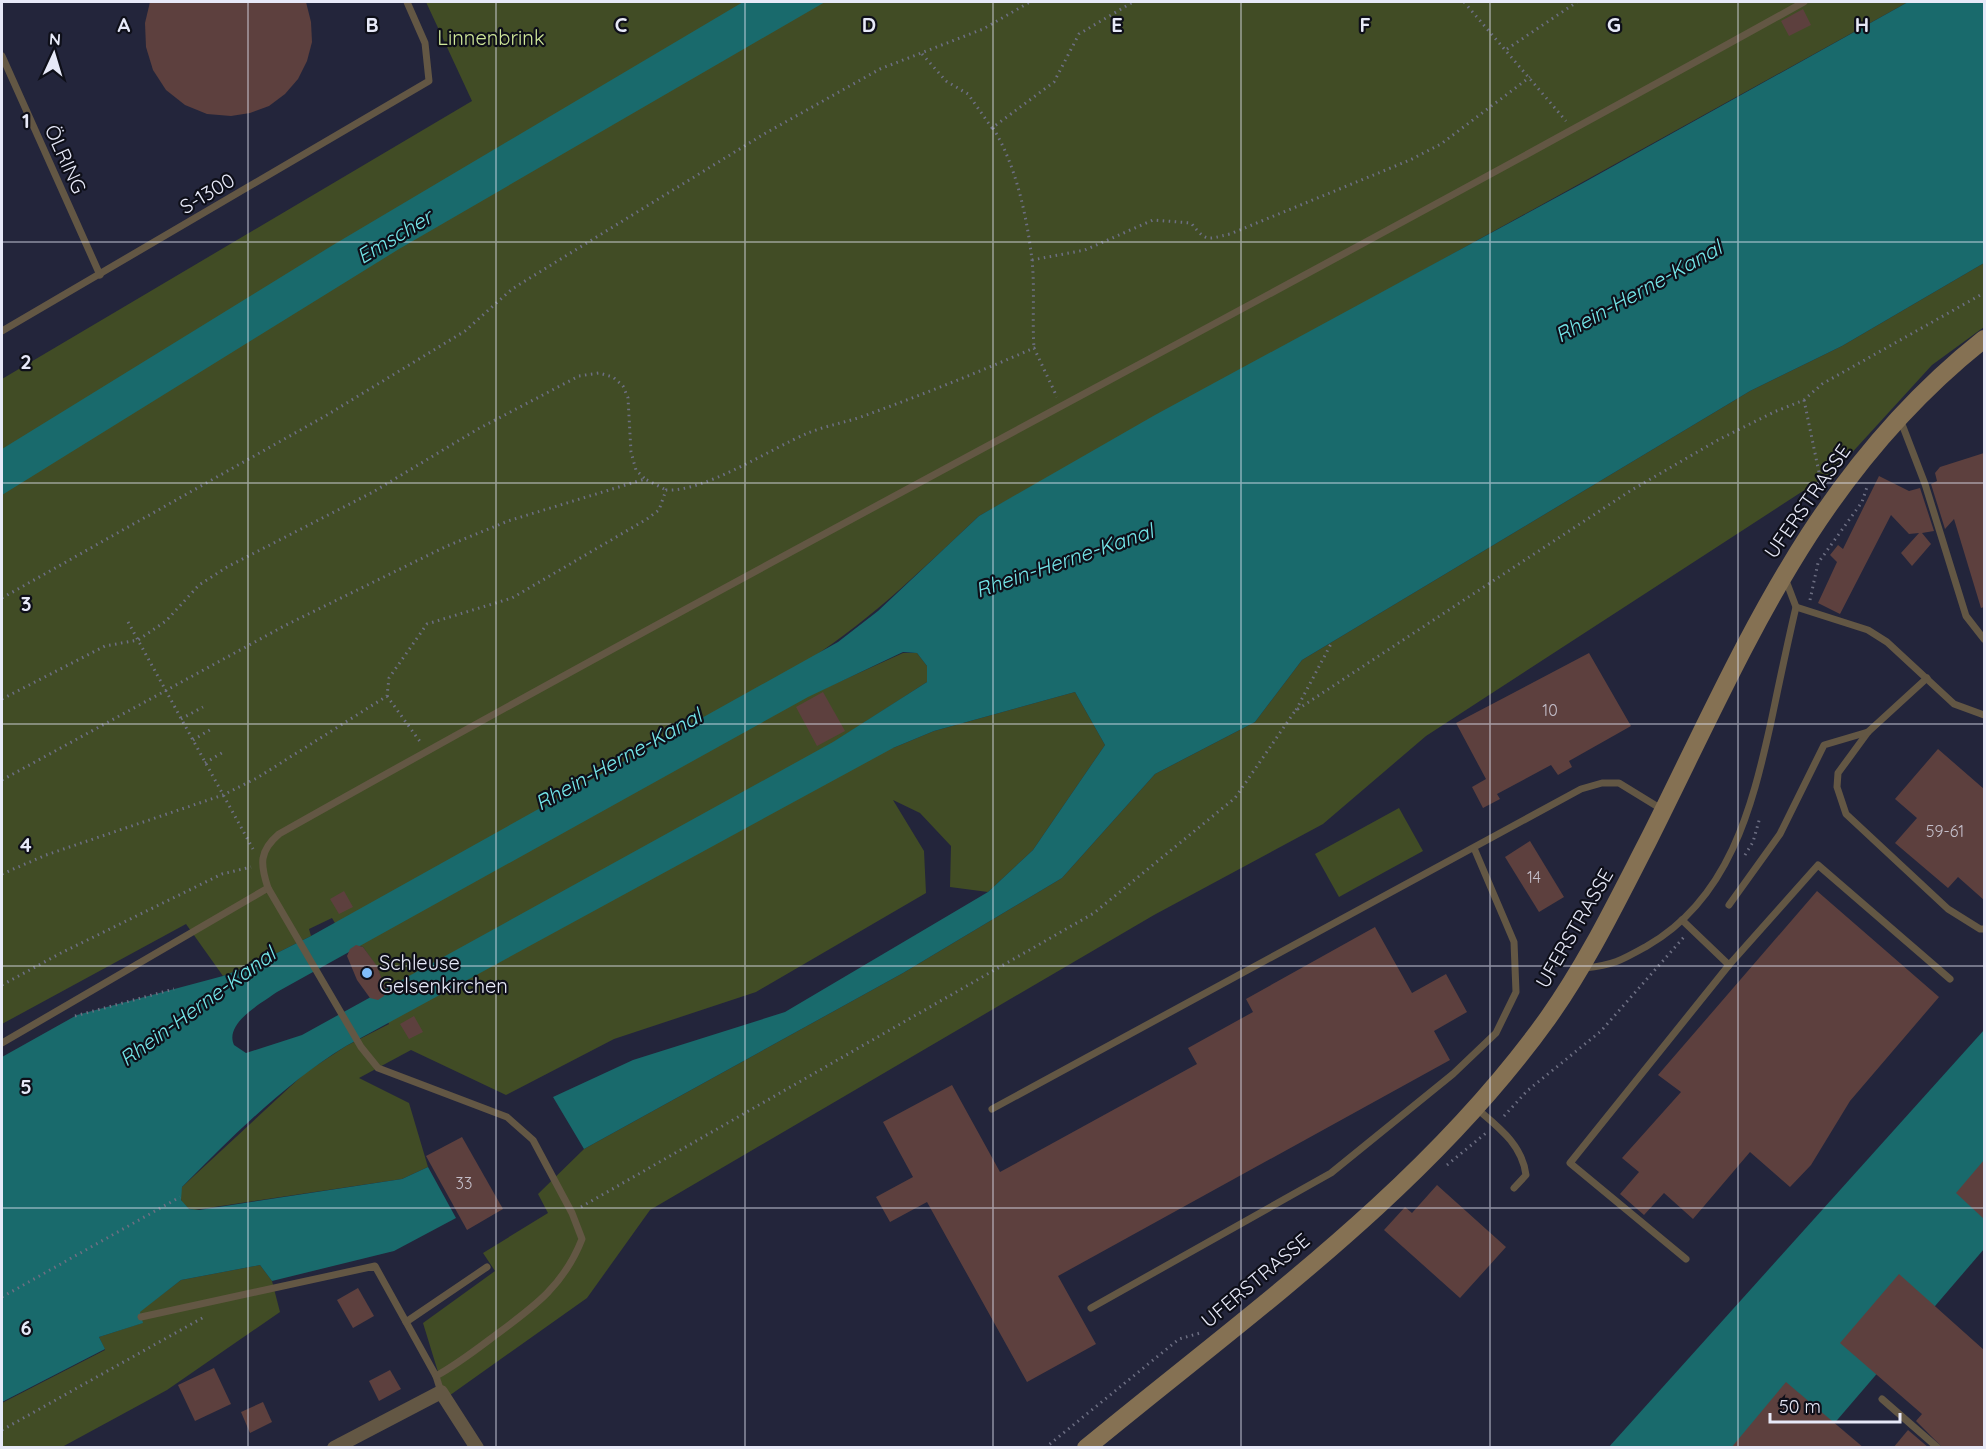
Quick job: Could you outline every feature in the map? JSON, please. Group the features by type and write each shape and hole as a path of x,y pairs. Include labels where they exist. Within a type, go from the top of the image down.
{"main road":[{"name":"UFERSTRASSE","path":"1086,1448 1262,1305 1373,1210 1440,1147 1476,1108 1548,1017 1579,968 1663,810 1752,630 1821,501 1853,470 1900,416 1984,339"}],"street":[{"path":"334,1448 441,1392 477,1448"}],"lane":[{"name":"S-1300","path":"2,331 429,81 425,43 407,2"},
{"path":"436,1376 455,1365 544,1299 572,1263 582,1239 572,1213 533,1140 507,1117 378,1068 361,1047 299,936 268,888 261,864 261,855 268,843 279,834 427,750 1574,130 1804,2"},
{"name":"ÖLRING","path":"2,56 100,275"},
{"path":"1900,416 1966,616 1984,639"},
{"path":"1579,968 1614,965 1667,934 1682,920 1719,875 1744,825 1755,795 1796,607 1783,573"},
{"path":"1796,607 1868,630 1887,642 1954,704 1984,715"},
{"path":"1927,678 1868,732 1838,773 1837,787 1846,814 1948,909 1980,929 1984,928"},
{"path":"1729,905 1780,834 1824,745 1868,732"},
{"path":"992,1109 1581,789 1602,783 1619,783 1663,810"},
{"path":"1091,1308 1331,1173 1453,1074 1496,1033 1516,992 1514,942 1474,848"},
{"path":"1686,1259 1570,1163 1729,965 1818,865 1950,979"},
{"path":"2,1043 268,888"},
{"path":"1682,920 1729,965"},
{"path":"1476,1108 1507,1134 1519,1151 1526,1175 1514,1188"},
{"path":"141,1317 375,1266 436,1376 441,1392"},
{"path":"406,1322 487,1267"},
{"path":"1882,1399 1938,1448"}],"path":[{"path":"2,598 337,409 465,331 513,289 754,140 880,69 983,29 1030,2"},
{"path":"992,128 1054,82 1079,34 1133,2"},
{"path":"1464,2 1574,130"},
{"path":"1507,50 1577,2"},
{"path":"922,54 946,81 968,94 1005,149 1032,260 1034,348 1062,406"},
{"path":"1032,260 1085,250 1153,220 1191,223 1202,238 1209,240 1230,234 1410,160 1441,144 1530,77"},
{"path":"1295,711 1630,491 1718,440 1804,400 1822,384 1984,293"},
{"path":"2,699 105,646 138,640 166,621 199,585 227,567 373,492 478,429 588,373 612,377 623,386 628,398 631,452 636,470 645,479 666,490 680,490 700,484 810,432 858,418 932,391 1034,348"},
{"path":"1804,400 1822,486 1821,501"},
{"path":"2,780 286,625 447,546 508,520 645,479"},
{"path":"1821,501 1822,486"},
{"path":"427,750 387,696 389,678 427,624 512,598 540,584 647,519 659,510 666,490"},
{"path":"128,622 254,851 261,855"},
{"path":"572,1213 1094,913 1235,798 1295,711 1332,642"},
{"path":"2,874 46,855 223,795 257,778 387,696"},
{"path":"181,719 203,707"},
{"path":"193,740 213,728"},
{"path":"205,763 225,751"},
{"path":"2,985 222,874 261,864"},
{"path":"68,1020 77,1015 174,989"},
{"path":"2,1297 180,1197"},
{"path":"2,1430 205,1317"},
{"path":"1045,1448 1179,1339 1210,1330"}],"green space":[{"name":"Linnenbrink","path":"426,2 1908,2 979,516 868,617 793,670 808,696 903,653 917,653 927,666 927,682 834,742 893,748 934,731 1075,692 1105,745 1033,850 988,892 950,887 951,846 920,813 893,800 924,851 926,893 756,992 614,1039 506,1095 411,1050 359,1078 409,1103 428,1167 402,1179 194,1210 186,1207 182,1202 180,1195 182,1187 305,1073 346,1046 389,1024 378,1000 386,990 377,967 363,947 356,945 350,949 332,918 309,929 311,936 259,962 223,976 186,924 2,1024 2,379 472,101"},
{"path":"1984,263 1984,327 1932,365 1837,469 1426,736 1323,824 1154,915 650,1210 587,1298 446,1398 423,1323 495,1271 483,1253 548,1213 538,1194 584,1149 903,973 1062,878 1155,774 1255,722 1302,660 1750,391 1842,346"},
{"path":"1399,808 1423,851 1339,897 1315,854"},
{"path":"260,1265 272,1281 280,1312 167,1390 62,1447 2,1448 2,1403 105,1350 99,1337 142,1323 139,1312 181,1280"}],"water":[{"name":"Emscher","path":"743,2 825,2 399,249 2,495 2,449 333,245"},
{"name":"Rhein-Herne-Kanal","path":"1908,2 1984,2 1984,263 1842,346 1750,391 1302,660 1255,722 1155,774 1062,878 903,973 584,1149 553,1097 633,1060 785,1012 988,892 1033,850 1105,745 1075,692 934,731 893,748 346,1046 301,1077 240,1130 182,1187 181,1200 189,1209 199,1210 402,1179 428,1167 456,1218 394,1251 272,1281 260,1265 181,1280 140,1312 143,1323 99,1337 105,1349 2,1402 2,1057 77,1015 223,976 259,962 311,936 838,642 878,611 979,516 1155,415 1583,183","holes":["903,652 917,653 927,666 927,682 833,742 302,1035 246,1053 234,1045 232,1037 239,1021 277,992 808,697"]},
{"path":"1984,1030 1984,1249 1814,1447 1608,1448"}],"building":[{"path":"150,2 306,2 311,22 312,42 307,61 298,79 285,94 269,106 250,113 231,116 207,114 185,105 166,90 153,70 146,47 145,23"},
{"path":"1803,9 1811,25 1789,36 1781,21"},
{"path":"1984,453 1984,607 1981,608 1954,519 1945,529 1931,484 1937,481 1935,473 1940,467"},
{"path":"1879,476 1909,491 1920,488 1934,531 1922,533 1931,544 1912,566 1901,553 1919,533 1909,534 1891,515 1840,614 1818,603 1837,562 1830,555 1838,545 1843,549"},
{"path":"1589,653 1631,726 1569,761 1572,767 1558,775 1551,765 1497,794 1500,799 1483,808 1472,787 1486,779 1456,723"},
{"path":"823,692 845,731 817,746 796,707"},
{"path":"1938,749 1984,789 1984,900 1958,877 1948,888 1895,843 1917,818 1895,799"},
{"path":"1530,841 1564,897 1539,912 1505,857"},
{"path":"344,891 353,907 339,914 330,899"},
{"path":"1817,891 1939,997 1850,1101 1811,1165 1790,1187 1750,1152 1693,1219 1664,1193 1644,1215 1620,1194 1639,1172 1622,1158 1681,1092 1658,1075"},
{"path":"1375,927 1412,993 1446,974 1467,1012 1434,1031 1450,1060 1058,1276 1096,1344 1027,1382 927,1202 890,1222 876,1197 913,1177 883,1122 952,1085 1000,1172 1197,1064 1188,1048 1253,1012 1246,999"},
{"name":"Schleuse Gelsenkirchen","path":"356,945 363,947 377,966 386,990 384,996 378,1000 370,998 357,980 347,956 350,949"},
{"path":"414,1016 423,1032 409,1039 400,1024"},
{"path":"462,1137 503,1209 467,1230 426,1156"},
{"path":"1984,1160 1984,1219 1956,1193"},
{"path":"1437,1185 1506,1247 1460,1298 1384,1230 1405,1207 1412,1213"},
{"path":"1899,1274 1984,1350 1984,1448 1943,1448 1916,1421 1922,1414 1840,1343"},
{"path":"358,1288 374,1316 353,1328 337,1300"},
{"path":"214,1368 231,1404 195,1421 178,1385"},
{"path":"390,1370 401,1389 379,1401 369,1381"},
{"path":"1786,1382 1864,1448 1731,1448"},
{"path":"263,1402 272,1422 250,1433 241,1412"},
{"path":"1908,1430 1929,1448 1893,1448"}],"place":[{"name":"Schleuse Gelsenkirchen","path":"367,973"}]}
